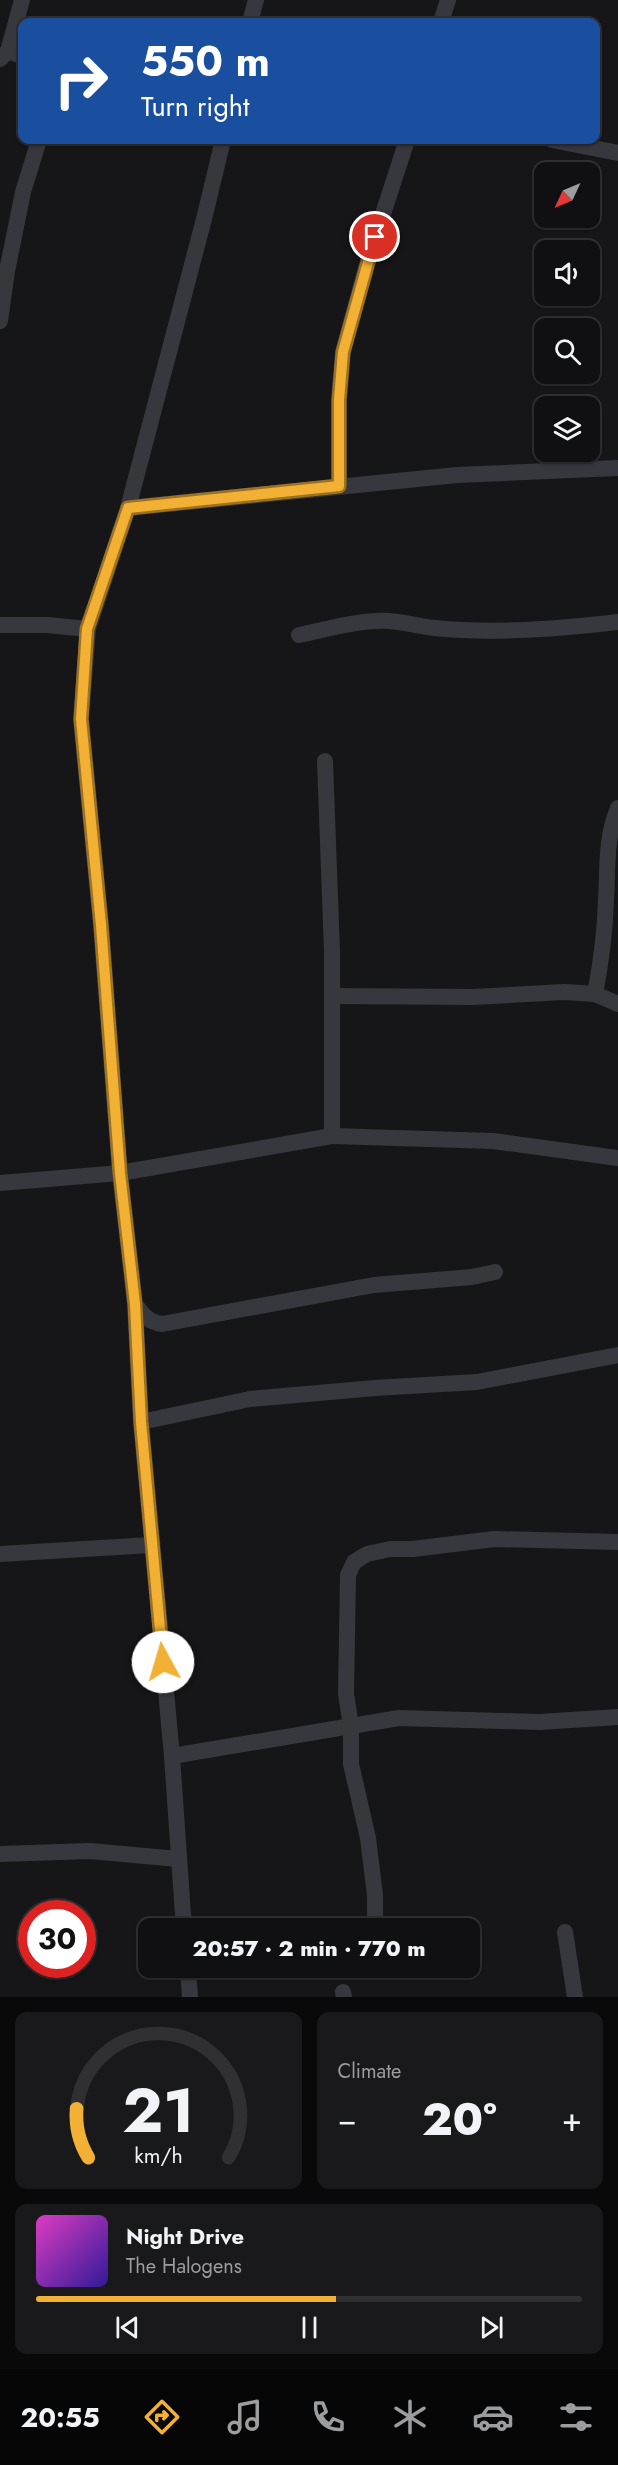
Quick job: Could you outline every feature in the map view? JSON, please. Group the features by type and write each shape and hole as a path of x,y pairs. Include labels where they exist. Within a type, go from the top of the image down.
{"street":[{"path":"18,18 22,0"},
{"path":"251,18 256,0"},
{"path":"442,18 448,0"},
{"path":"10,55 18,18"},
{"path":"0,321 7,271 23,192 38,144"},
{"path":"183,1918 172,1756 141,1422 135,1304 120,1173 101,925 81,719 87,629 128,508 222,144"},
{"path":"339,486 339,400 343,352 369,257 406,144"},
{"path":"572,144 618,153"},
{"path":"128,508 457,475 618,468"},
{"path":"299,635 375,621 398,621 435,628 488,629 565,628 618,622"},
{"path":"0,625 47,625 87,629"},
{"path":"325,761 333,996 332,1136"},
{"path":"595,994 604,940 605,868 610,827 618,808"},
{"path":"333,996 473,997 565,992 595,994 618,1004"},
{"path":"0,1183 120,1173 332,1136 493,1141 618,1158"},
{"path":"135,1304 153,1323 162,1324 374,1285 472,1277 495,1272"},
{"path":"141,1422 250,1399 375,1388 477,1383 618,1355"},
{"path":"375,1918 375,1895 368,1838 351,1764 351,1726 346,1695 346,1595 348,1575 354,1562 367,1554 390,1549 413,1549 494,1539 618,1542"},
{"path":"0,1554 151,1545"},
{"path":"172,1756 399,1718 540,1722 618,1717"},
{"path":"0,1854 90,1851 178,1859"},
{"path":"565,1932 575,1997"},
{"path":"189,1978 190,1997"}],"route":[{"path":"163,1662 141,1422 135,1304 120,1173 101,925 81,719 87,629 110,567 128,508 339,486 339,400 343,352 375,237"}]}
